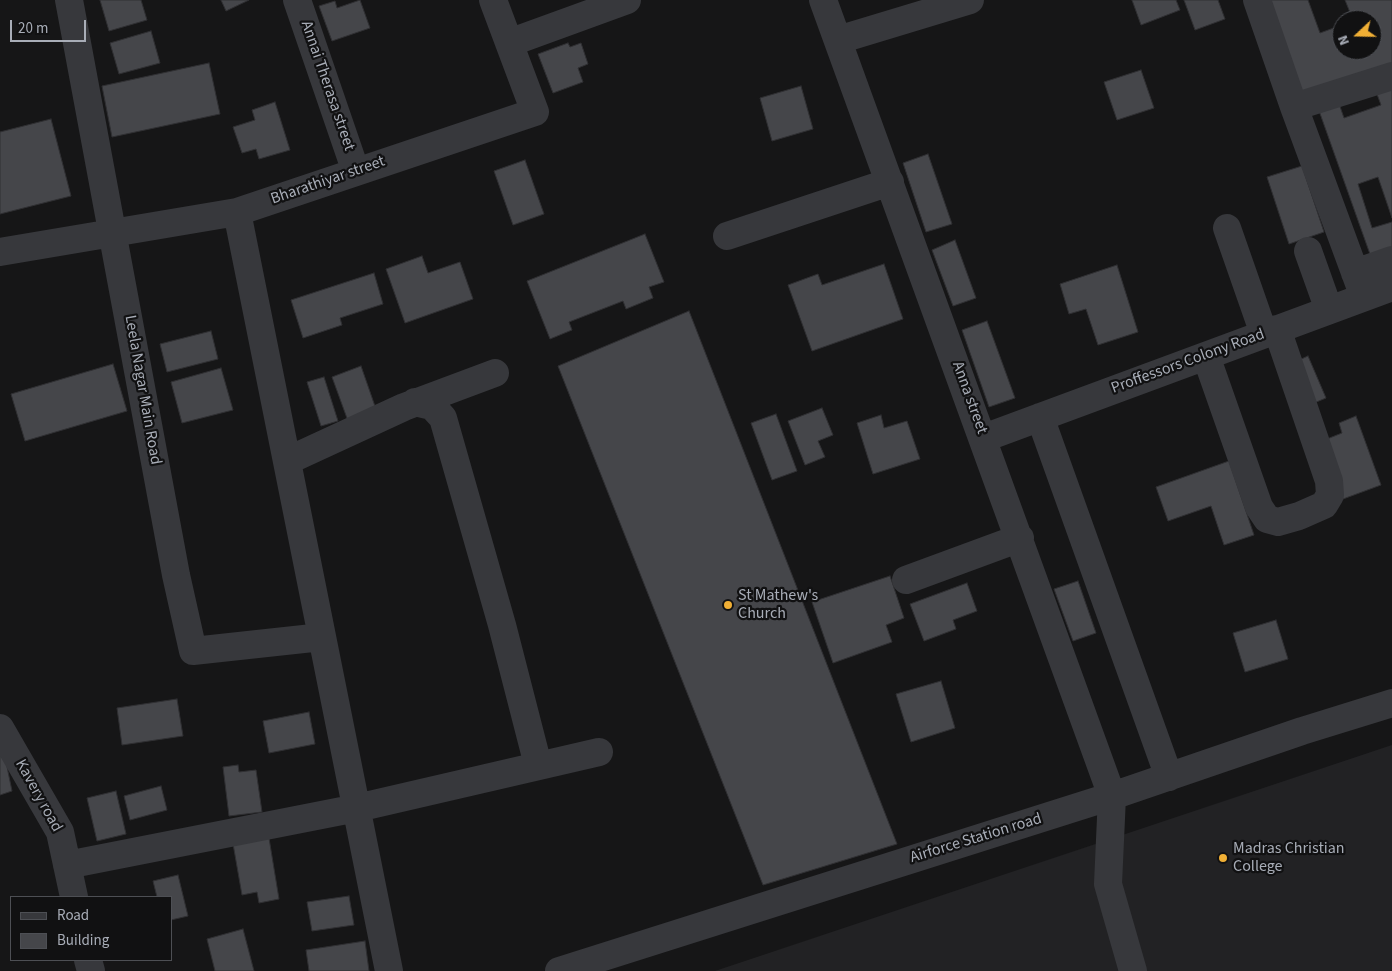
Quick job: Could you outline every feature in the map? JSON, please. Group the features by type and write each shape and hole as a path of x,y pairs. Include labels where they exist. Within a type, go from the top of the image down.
{"street":[{"name":"Leela Nagar Main Road","path":"68,0 176,575 193,651 322,637"},
{"name":"Annai Therasa street","path":"297,0 356,172"},
{"name":"Bharathiyar street","path":"0,252 237,212 535,112 493,0"},
{"path":"508,43 627,0"},
{"name":"Anna street","path":"824,0 1112,796"},
{"path":"838,40 970,0"},
{"path":"1257,0 1359,285 1392,260"},
{"path":"1294,107 1392,76"},
{"path":"727,236 890,182"},
{"path":"237,212 390,971"},
{"path":"1206,356 1259,507 1267,519 1278,522 1299,516 1324,505 1330,495 1329,480 1271,332 1227,228"},
{"path":"1308,251 1329,310"},
{"name":"Proffessors Colony Road","path":"984,438 1329,310 1359,285 1392,287"},
{"path":"287,462 415,402 495,373"},
{"path":"415,402 432,406 443,418 502,625 538,765"},
{"path":"1040,417 1169,776"},
{"path":"906,580 1020,538"},
{"name":"Airforce Station road","path":"559,971 1112,796 1302,731 1392,703"},
{"name":"Kavery road","path":"0,728 60,832 74,896"},
{"path":"67,865 356,808 599,752"},
{"path":"1112,796 1108,884 1133,971"}],"shaded area":[{"name":"Madras Christian College","path":"1392,745 1392,971 715,971"}],"building":[{"path":"100,0 141,0 147,20 109,31"},
{"path":"221,0 249,0 226,11"},
{"path":"360,0 370,28 332,41 319,6 335,1 337,8"},
{"path":"1132,0 1176,0 1180,10 1141,25"},
{"path":"1184,0 1218,0 1225,19 1195,30"},
{"path":"1263,0 1308,0 1320,33 1332,29 1332,60 1382,60 1382,10 1349,10 1345,0 1392,0 1392,69 1297,100"},
{"path":"151,31 160,63 119,74 110,43"},
{"path":"568,43 570,47 581,43 588,64 578,68 583,82 553,93 538,54"},
{"path":"209,63 220,114 112,137 102,86"},
{"path":"1141,70 1154,108 1117,120 1104,82"},
{"path":"1392,79 1392,218 1378,177 1358,184 1372,228 1392,222 1392,249 1371,257 1317,105 1337,98 1344,118 1381,105 1374,86"},
{"path":"801,86 813,129 772,141 760,98"},
{"path":"275,102 290,150 259,159 256,149 242,153 233,127 255,120 252,110"},
{"path":"51,119 71,196 0,214 0,132"},
{"path":"928,154 952,224 926,232 903,163"},
{"path":"525,160 544,214 513,225 494,171"},
{"path":"1302,166 1324,232 1289,244 1267,177"},
{"path":"645,234 664,282 649,287 653,298 626,309 623,301 569,322 572,330 550,339 527,281"},
{"path":"955,240 976,298 953,306 932,250"},
{"path":"422,256 428,273 460,262 473,299 405,323 386,269"},
{"path":"884,264 903,319 812,351 788,285 818,274 822,285"},
{"path":"1117,265 1138,332 1098,345 1086,309 1069,314 1060,284"},
{"path":"374,273 383,304 340,318 342,325 303,338 291,300"},
{"name":"St Mathew's Church","path":"689,311 897,844 763,885 558,366"},
{"path":"987,321 1015,398 989,407 962,330"},
{"path":"211,331 218,359 167,372 160,344"},
{"path":"1308,356 1326,398 1314,403 1297,361"},
{"path":"113,364 127,411 25,441 11,394"},
{"path":"361,366 377,412 348,421 332,377"},
{"path":"221,368 233,410 182,423 171,382"},
{"path":"324,377 338,421 321,426 307,382"},
{"path":"822,408 833,435 818,441 825,457 805,465 788,421"},
{"path":"776,414 797,471 772,480 751,423"},
{"path":"881,415 884,428 907,421 920,459 873,474 857,423"},
{"path":"1356,416 1381,485 1343,499 1322,441 1342,433 1339,423"},
{"path":"1229,461 1254,535 1224,545 1211,506 1168,521 1156,487"},
{"path":"890,576 904,618 886,625 892,642 833,663 812,602"},
{"path":"1078,581 1096,633 1073,641 1054,589"},
{"path":"967,583 977,611 953,620 956,629 924,641 910,604"},
{"path":"1276,620 1288,659 1245,672 1233,633"},
{"path":"941,681 955,728 911,742 896,694"},
{"path":"177,699 183,736 122,745 117,708"},
{"path":"309,712 315,744 269,753 263,721"},
{"path":"0,755 6,762 12,791 0,795"},
{"path":"238,765 239,772 256,770 262,812 229,816 223,767"},
{"path":"161,786 167,810 130,820 124,796"},
{"path":"116,791 126,834 97,841 87,798"},
{"path":"268,832 279,899 259,903 257,892 242,895 232,838"},
{"path":"178,875 188,916 172,920 172,896 157,896 153,881"},
{"path":"349,896 354,925 312,931 307,902"},
{"path":"243,929 254,971 215,971 207,939"},
{"path":"365,941 369,971 309,971 306,950"}],"place":[{"name":"St Mathew's Church","path":"728,605"},
{"name":"Madras Christian College","path":"1223,858"}]}
